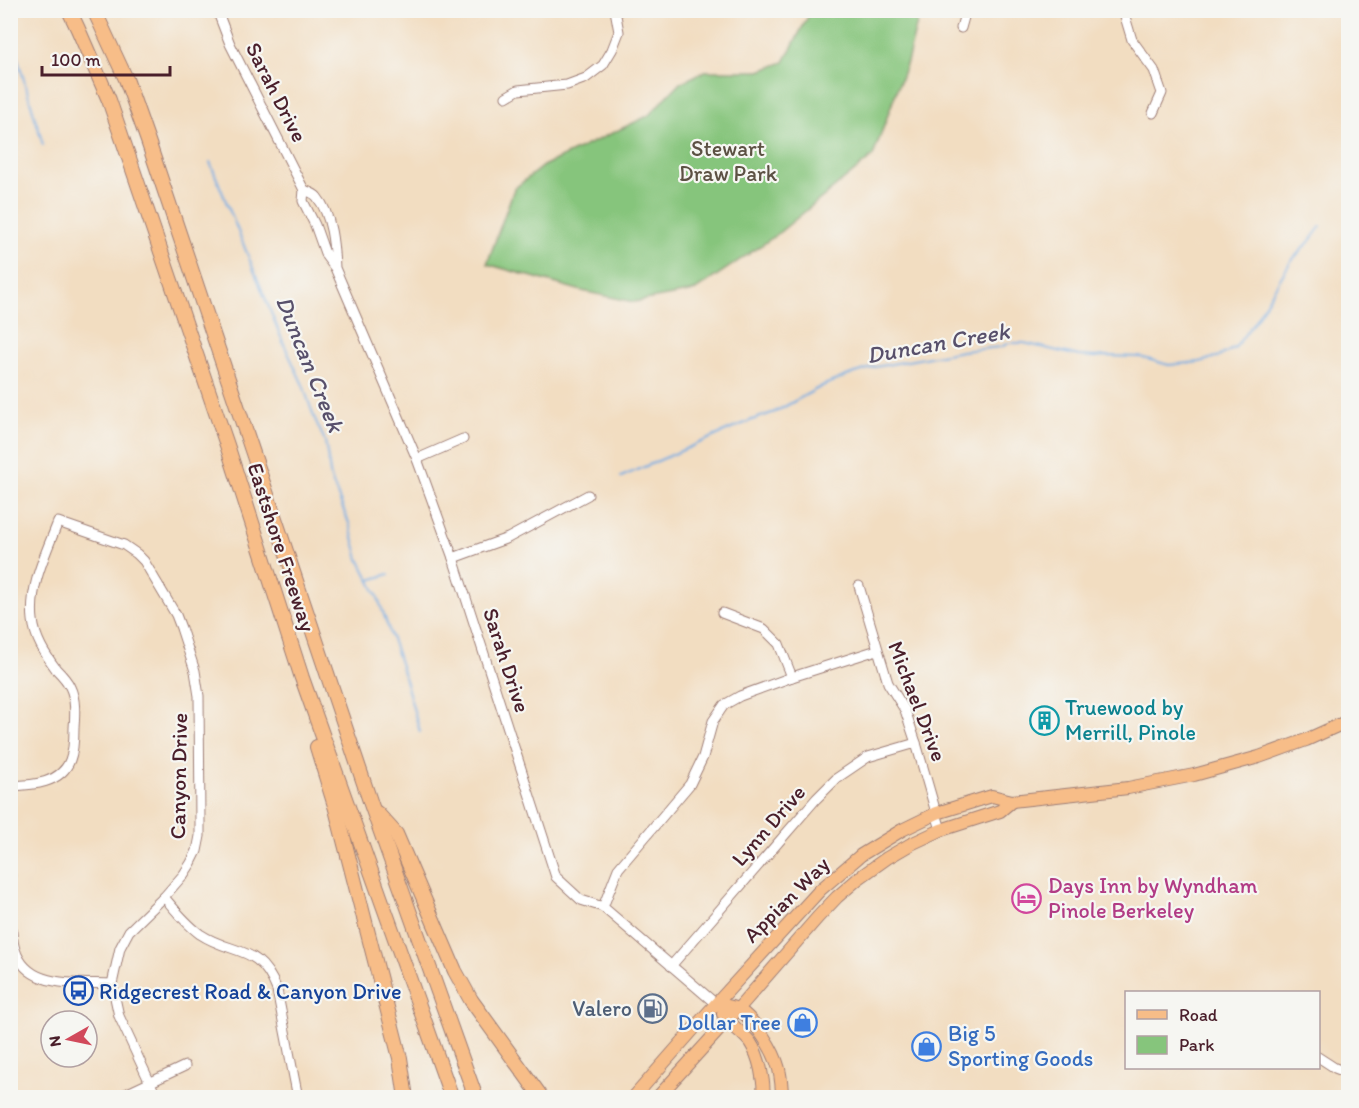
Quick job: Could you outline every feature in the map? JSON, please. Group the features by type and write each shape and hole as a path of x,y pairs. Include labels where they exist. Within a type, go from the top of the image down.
{"highway":[{"name":"Eastshore Freeway","path":"69,10 109,100 126,148 227,445 302,678 452,1098"},
{"name":"Eastshore Freeway","path":"94,10 126,79 148,141 372,807 476,1098"},
{"path":"302,678 304,708 336,809 400,1058 406,1098"},
{"path":"372,807 396,834 455,971 471,1000 542,1098"}],"main road":[{"name":"Appian Way","path":"633,1098 820,890 870,849 902,830 937,813 992,796 1012,801 1128,788 1194,775 1259,757 1306,740 1348,721"},
{"name":"Appian Way","path":"657,1098 818,917 859,878 887,858 941,830 1000,811 1012,801"},
{"path":"716,1004 738,1009 762,1035 776,1060 781,1080 782,1098"},
{"path":"716,1004 727,1020 750,1043 762,1076 764,1098"}],"street":[{"name":"Sarah Drive","path":"217,10 230,44 304,190 303,201 315,225 323,250 335,268 417,459 453,558 556,877 581,900 603,907 716,1004"},
{"path":"506,97 518,90 567,85 586,78 603,64 612,50 619,32 615,10"},
{"path":"961,28 966,10"},
{"path":"1123,10 1132,40 1154,70 1162,93 1153,113"},
{"name":"Sarah Drive","path":"304,190 316,195 324,209 334,242 335,268"},
{"path":"417,459 463,439"},
{"path":"453,558 508,538 588,495"},
{"name":"Canyon Drive","path":"10,786 37,784 51,779 66,767 73,750 76,714 72,691 40,645 34,629 32,611 37,581 58,522 124,545 144,561 176,615 195,671 199,696 200,836 197,851 184,874 124,939 112,984 119,1016 157,1098"},
{"name":"Michael Drive","path":"859,586 888,683 905,710 941,830"},
{"path":"722,613 764,629 779,644 792,677"},
{"path":"603,907 618,869 690,784 703,757 713,721 724,705 740,696 792,677 877,650"},
{"name":"Lynn Drive","path":"672,966 816,799 837,778 868,757 916,743"},
{"path":"10,861 11,930 19,960 26,968 43,978 55,981 112,984"},
{"path":"164,897 200,934 254,957 262,964 277,990 298,1098"},
{"path":"1320,1058 1348,1073"},
{"path":"117,1098 186,1066"}],"green space":[{"name":"Stewart Draw Park","path":"811,11 920,11 907,62 873,156 775,236 694,291 634,302 582,291 487,264 514,189 543,166 648,116 680,83 705,71 760,71 784,62"}],"waterway":[{"path":"10,30 43,145"},
{"name":"Duncan Creek","path":"210,162 325,441 331,479 349,523 359,559 377,595 420,732"},
{"name":"Duncan Creek","path":"621,477 775,412 822,386 875,367 962,351 1001,347 1009,343 1024,343 1079,356 1140,357 1169,365 1200,362 1220,356 1235,348 1256,319 1291,261 1321,226"},
{"name":"Duncan Creek","path":"370,580 389,574"}],"place":[{"name":"Truewood by Merrill, Pinole","path":"1044,720"},
{"name":"Days Inn by Wyndham Pinole Berkeley","path":"1027,898"},
{"name":"Ridgecrest Road & Canyon Drive","path":"78,991"},
{"name":"Valero","path":"653,1008"},
{"name":"Dollar Tree","path":"802,1022"},
{"name":"Big 5 Sporting Goods","path":"927,1046"}]}
